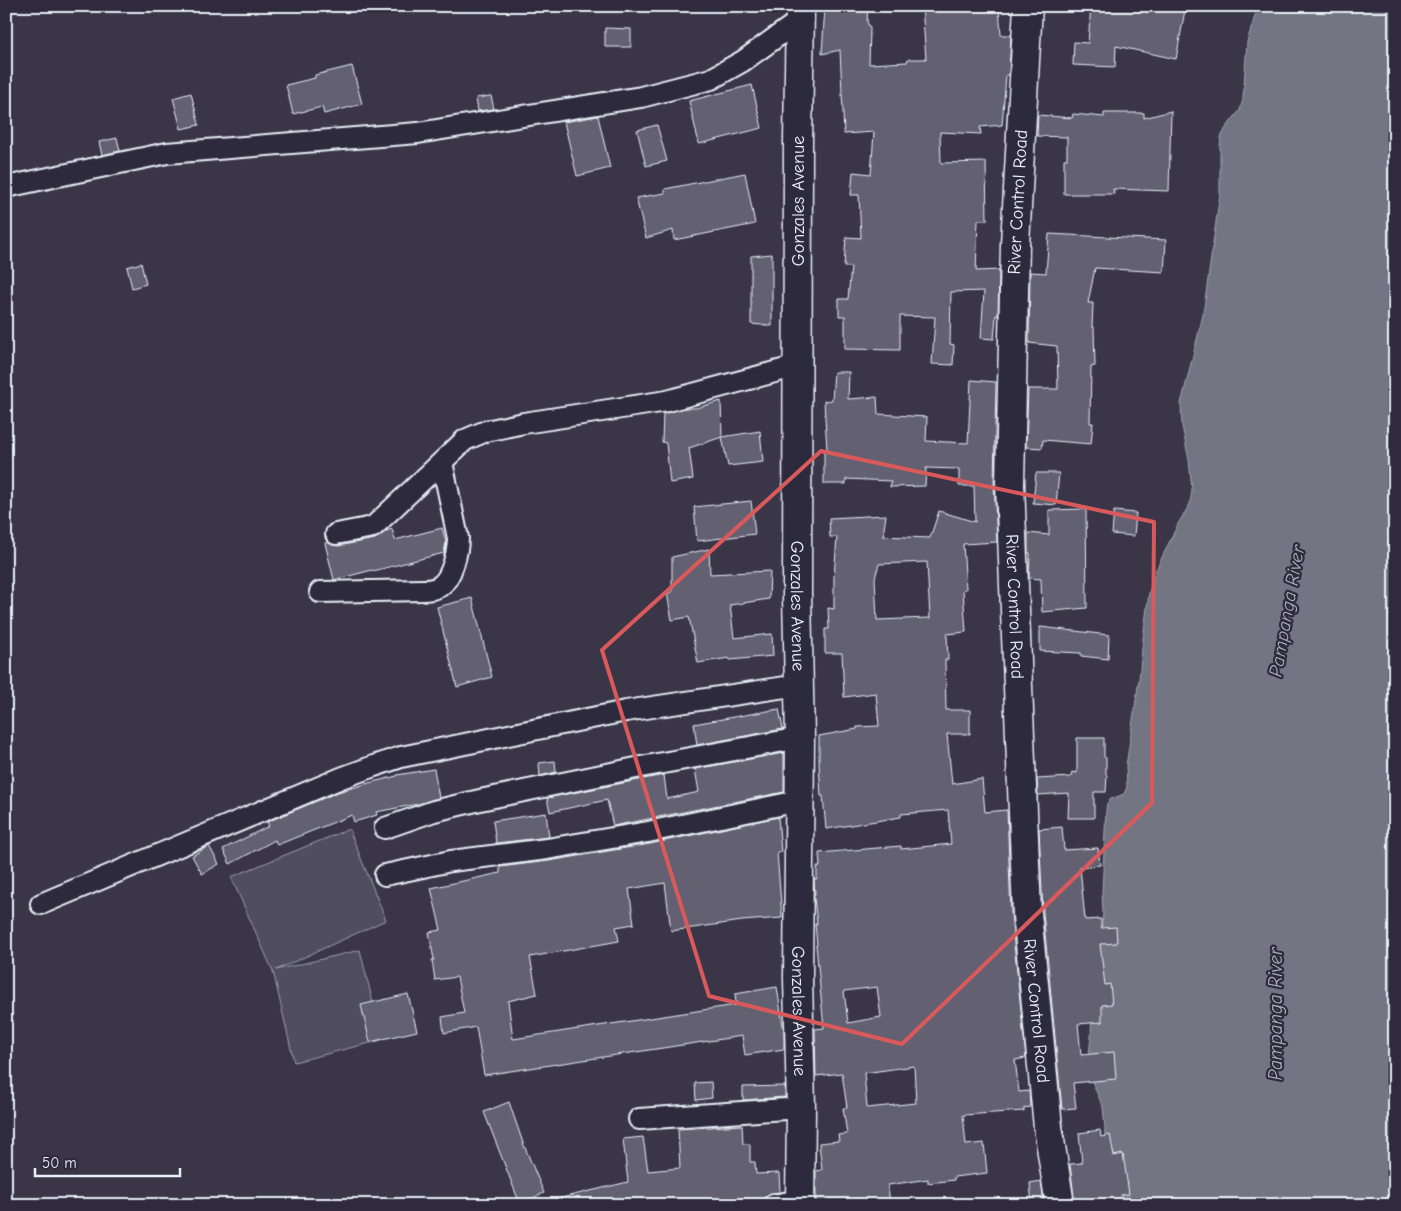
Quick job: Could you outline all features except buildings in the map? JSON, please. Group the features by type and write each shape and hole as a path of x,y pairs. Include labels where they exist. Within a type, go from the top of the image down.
{"street":[{"name":"River Control Road","path":"1028,6 1015,244 1010,484 1027,913 1048,1127 1060,1205"},
{"path":"6,187 167,153 418,132 641,97 711,79 743,61 800,13"},
{"name":"Gonzales Avenue","path":"800,13 797,366 797,594 800,738 798,978 800,1202"},
{"path":"336,534 373,527 465,440 486,431 524,423 667,401 797,366"},
{"path":"320,592 424,590 442,585 450,571 458,549 458,538 442,462"},
{"path":"41,904 341,778 401,757 626,711 799,685"},
{"path":"386,828 434,811 480,800 641,767 800,738"},
{"path":"385,874 451,861 547,849 648,832 799,801"},
{"path":"640,1119 800,1108"},
{"path":"773,1205 800,1202"}],"highlighted area":[{"path":"821,451 1154,522 1152,803 902,1044 709,996 602,650"}],"shaded area":[{"path":"349,829 386,920 276,970 360,950 382,1040 294,1062 273,971 231,877"}],"water":[{"name":"Pampanga River","path":"1258,6 1395,6 1395,1205 1100,1205 1105,1128 1103,1107 1090,1077 1088,1063 1092,996 1099,958 1103,913 1102,893 1106,810 1107,803 1111,799 1124,794 1127,787 1126,766 1139,680 1149,593 1156,570 1178,524 1190,504 1192,490 1189,460 1182,426 1181,404 1203,315 1220,193 1221,137 1240,110 1243,99 1247,42"}]}
